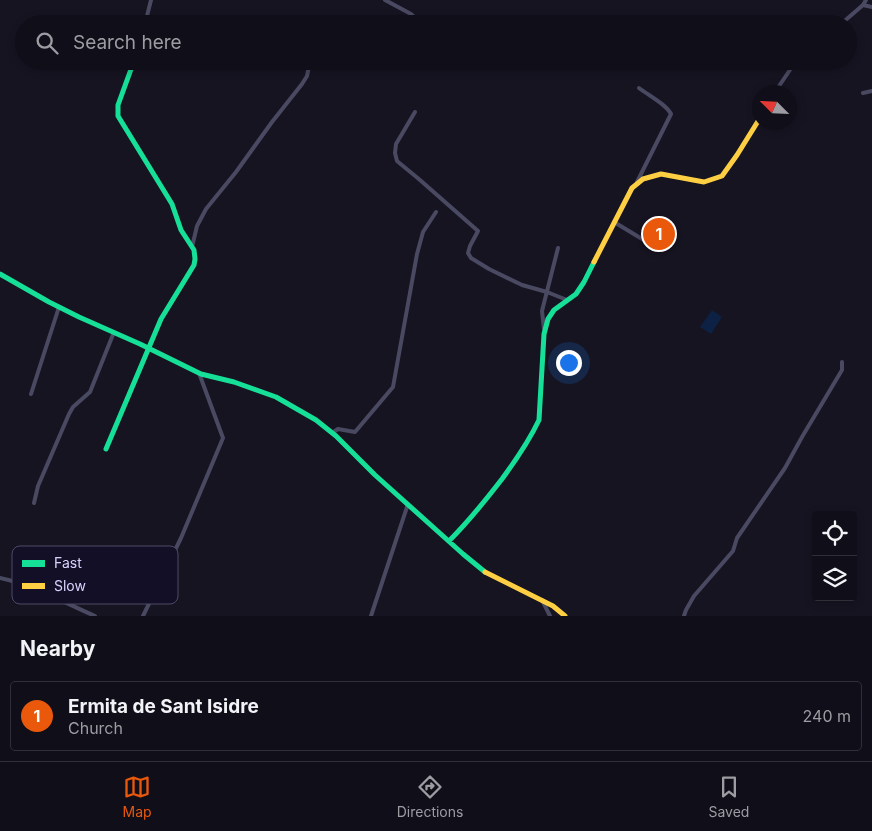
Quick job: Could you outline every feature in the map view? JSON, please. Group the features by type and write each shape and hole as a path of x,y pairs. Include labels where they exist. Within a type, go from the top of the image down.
{"street":[{"path":"147,15 151,0"},
{"path":"385,0 412,15"},
{"path":"852,15 864,6 866,0"},
{"path":"864,6 872,6"},
{"path":"106,449 124,402 162,319 196,259 194,250 181,230 172,204 118,116 118,106 131,70"},
{"path":"192,247 197,226 206,209 302,84 308,70"},
{"path":"780,85 790,70"},
{"path":"636,185 670,114 668,108 639,88"},
{"path":"863,93 872,91"},
{"path":"416,112 396,144 395,153 397,161 478,231 468,253 471,258 522,285 567,300"},
{"path":"544,334 548,319 554,310 576,294 584,282 632,188 642,179 661,174 704,182 722,176 753,130"},
{"path":"332,433 338,429 355,432 393,387 419,247 423,232 436,212"},
{"path":"614,222 649,244"},
{"path":"449,541 467,524 487,498 534,432 539,420 544,334 542,311 558,248"},
{"path":"0,274 59,307 199,373 234,382 276,397 316,420 482,570 553,606 565,616"},
{"path":"31,394 59,307"},
{"path":"34,503 38,486 69,414 73,407 90,392 114,332"},
{"path":"684,616 694,596 732,550 737,538 785,468 842,370 842,362"},
{"path":"177,546 223,438 199,373"},
{"path":"371,616 408,504"},
{"path":"542,600 550,616"},
{"path":"68,604 94,616"},
{"path":"143,616 149,604"}],"water":[{"path":"712,310 722,317 711,334 700,327"}],"traffic: fast":[{"path":"106,449 161,319 194,265 195,259 194,250 181,230 172,204 118,116 118,105 131,70"},
{"path":"449,541 502,479 535,428 539,420 544,334 548,319 554,310 576,294 594,262"},
{"path":"0,274 79,317 201,374 234,382 276,397 316,420 485,572"}],"traffic: slow":[{"path":"594,262 632,188 643,179 661,174 704,182 722,176 753,130"},
{"path":"485,572 553,606 565,616"}],"place":[{"name":"Ermita de Sant Isidre","path":"659,234"}]}
